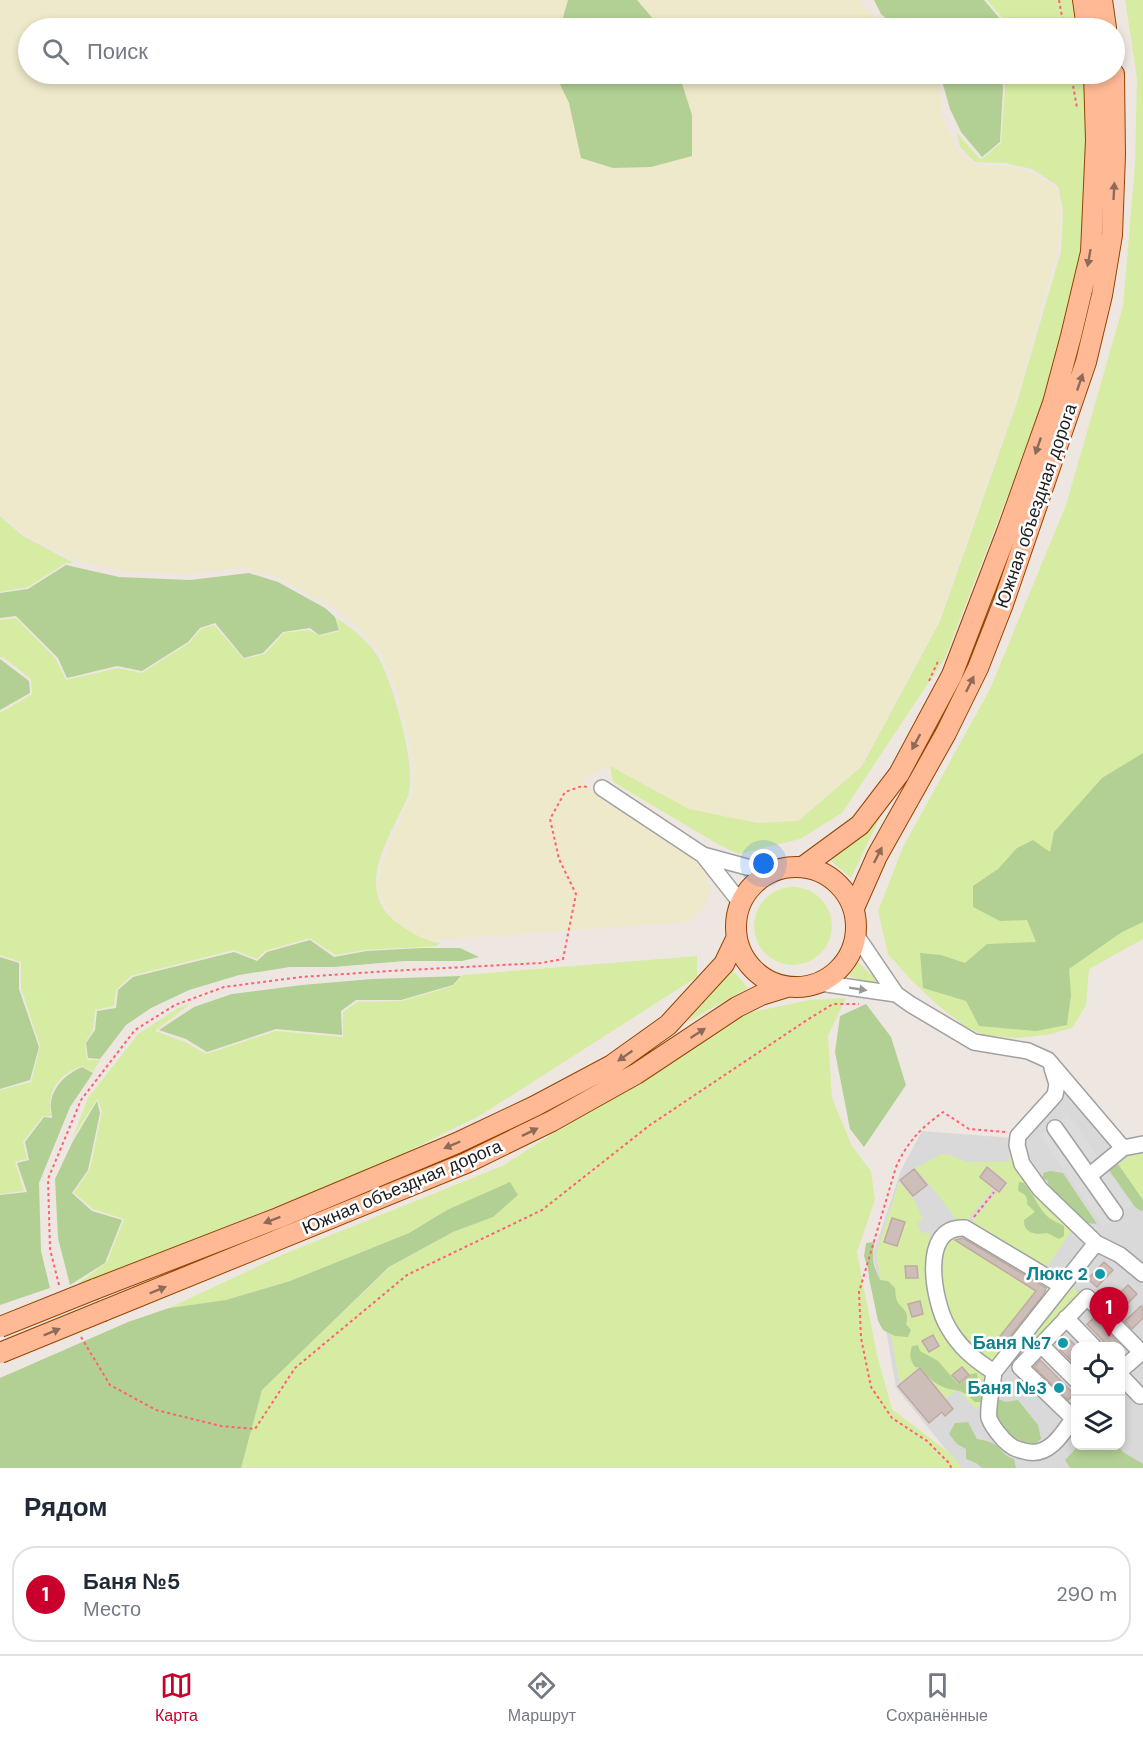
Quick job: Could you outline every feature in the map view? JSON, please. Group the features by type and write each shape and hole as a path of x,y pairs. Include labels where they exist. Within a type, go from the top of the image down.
{"main road":[{"path":"1083,0 1086,18"},
{"path":"1102,0 1105,18"},
{"name":"Южная объездная дорога","path":"804,866 860,825 899,774 952,675 1008,529 1053,403 1090,252 1096,140 1094,84"},
{"name":"Южная объездная дорога","path":"854,908 876,856 946,734 978,668 1086,362 1102,295 1112,235 1115,155 1114,84"},
{"path":"804,866 820,871 835,880 847,893 854,908 856,935 852,950 844,964 833,975 820,983 787,987 769,982 754,971 742,956 736,939 735,920 740,902 760,878 774,870 804,866"},
{"name":"Южная объездная дорога","path":"0,1327 278,1218 457,1143 536,1106 612,1065 668,1025 724,964 736,939"},
{"name":"Южная объездная дорога","path":"0,1353 466,1163 552,1121 636,1074 737,1007 761,995 787,987"},
{"path":"191,1251 198,1274"}],"lane":[{"path":"602,788 703,855 740,902"},
{"path":"703,855 747,867 774,870"},
{"path":"856,935 896,994"},
{"path":"820,983 896,994 974,1042 1028,1051 1048,1060 1123,1148"},
{"path":"1048,1060 1057,1084 1055,1095 1020,1131 1017,1145 1022,1164 1040,1189 1096,1243 1120,1255 1143,1274"},
{"path":"1055,1128 1115,1213"},
{"path":"1089,1176 1123,1148 1143,1144"},
{"path":"994,1372 979,1363 961,1347 947,1326 938,1305 934,1274 935,1249 938,1241 953,1229 964,1228 1062,1286"},
{"path":"1071,1420 1055,1443 1043,1451 1030,1453 1011,1447 994,1429 988,1415 994,1372 1096,1243"},
{"path":"1071,1413 1020,1367 1087,1297 1142,1351 1125,1368"},
{"path":"1066,1318 1088,1342"},
{"path":"1041,1345 1071,1375"},
{"path":"1125,1379 1140,1396"}],"path":[{"path":"1059,0 1062,18"},
{"path":"1073,84 1079,116"},
{"path":"928,682 943,652"},
{"path":"61,1292 50,1249 48,1179 81,1100 135,1030 175,1005 224,987 301,977 541,963 563,959 576,894 559,858 550,819 565,792 582,786 602,788"},
{"path":"77,1331 111,1385 156,1410 221,1426 255,1429 295,1368 408,1275 542,1210 650,1125 833,1004 866,1004"},
{"path":"951,1468 950,1464 927,1442 892,1418 871,1387 861,1338 859,1292 896,1167 903,1150 921,1128 943,1112 969,1129 1020,1131"},
{"path":"964,1228 994,1192"}],"shaded area":[{"path":"0,0 862,0 862,5 877,18 18,18 18,84 938,84 942,115 957,151 974,165 1004,166 1029,171 1056,188 1061,211 1058,250 1016,400 939,620 861,765 798,821 758,823 689,809 610,766 581,779 598,796 700,864 712,889 703,907 689,922 431,940 411,932 390,915 378,892 380,870 389,844 413,792 414,765 397,691 380,651 355,624 335,608 273,575 242,568 188,574 127,572 77,561 23,534 0,513"},
{"path":"1065,1092 1074,1095 1115,1147 1143,1148 1143,1468 961,1468 896,1388 873,1254 901,1170 922,1131 1013,1138"},
{"path":"1068,1114 1133,1206 1104,1227 1039,1135"}],"green space":[{"path":"568,0 637,0 652,18 563,18"},
{"path":"874,0 984,0 999,18 885,18"},
{"path":"987,0 1072,0 1076,18 1002,18"},
{"path":"1125,0 1143,0 1143,939 1089,969 1086,1005 1072,1028 1047,1035 1015,1038 984,1035 966,1027 941,1008 888,954 878,911 903,847 990,689 1066,505 1123,306 1135,163 1137,78"},
{"path":"560,84 682,84 692,115 692,156 651,167 613,168 581,158 569,103"},
{"path":"943,84 1002,84 1000,142 982,157 961,132 950,109"},
{"path":"1005,84 1089,84 1088,221 1056,370 945,658 842,813 800,839 739,854 721,846 613,782 610,766 689,809 758,823 798,821 862,766 940,621 1017,402 1061,251 1063,211 1058,186 1032,169 1005,163 975,162 960,147 957,133 980,159 1001,143"},
{"path":"0,516 23,536 74,563 66,563 28,587 0,592"},
{"path":"66,565 119,577 190,580 249,573 278,582 325,608 335,617 339,630 319,635 310,628 283,632 263,653 244,658 215,623 200,628 188,642 142,671 117,666 67,678 58,658 16,616 0,618 0,593 28,589"},
{"path":"16,618 56,659 66,680 118,668 142,673 189,643 201,629 214,625 244,659 265,654 284,633 309,630 320,636 340,631 336,618 353,630 373,649 383,667 396,702 409,762 410,779 407,800 382,854 376,883 378,897 384,909 400,925 422,938 440,943 437,946 366,950 335,955 310,938 265,951 257,959 234,950 131,976 116,990 114,1006 95,1010 93,1030 85,1043 87,1060 100,1060 93,1072 82,1066 61,1079 51,1098 51,1116 43,1116 23,1142 27,1159 15,1162 24,1191 0,1194 0,1090 31,1082 40,1046 21,988 21,962 0,955 0,713 32,694 31,679 0,657 0,620"},
{"path":"0,659 29,681 30,693 0,710"},
{"path":"1143,753 1143,922 1122,932 1069,969 1071,995 1067,1025 1036,1031 979,1026 966,1001 923,988 920,953 941,955 965,963 987,944 1036,942 1027,920 1000,921 973,907 973,886 998,869 1017,848 1033,840 1050,852 1054,832 1102,778"},
{"path":"882,813 851,878 831,861"},
{"path":"793,887 808,890 821,898 829,911 832,926 829,941 821,954 808,962 793,965 778,962 765,954 757,941 754,926 757,911 765,898 778,890"},
{"path":"310,940 334,957 367,951 460,948 479,957 462,961 405,961 333,967 290,967 239,975 189,990 151,1008 126,1025 100,1059 88,1058 86,1043 95,1030 97,1011 116,1008 118,990 133,977 234,952 257,961 267,952"},
{"path":"697,956 697,977 481,1115 386,1162 71,1289 107,1262 124,1219 93,1209 74,1193 90,1169 102,1111 97,1099 72,1139 88,1098 138,1034 178,1008 191,1003 155,1031 185,1042 206,1054 276,1031 343,1037 343,1012 357,1002 402,1001 453,986 463,975"},
{"path":"0,957 19,963 19,989 39,1047 30,1080 0,1089"},
{"path":"858,962 889,991 849,976"},
{"path":"731,968 748,988 687,1022"},
{"path":"461,976 453,985 401,1000 356,1000 341,1011 342,1035 276,1029 207,1052 186,1039 159,1030 194,1007 232,994 372,979"},
{"path":"846,998 828,1036 832,1098 852,1146 871,1171 875,1200 857,1252 877,1355 892,1409 952,1455 962,1468 241,1468 262,1390 390,1267 453,1232 493,1217 447,1210 409,1233 290,1281 226,1300 169,1308 284,1254 502,1166 748,1013 809,1000"},
{"path":"866,1004 891,1037 906,1085 864,1147 850,1129 835,1052 840,1016"},
{"path":"82,1067 93,1073 70,1107 39,1183 41,1251 50,1288 0,1305 0,1195 27,1192 17,1163 29,1160 25,1142 44,1117 52,1118 52,1097 58,1085"},
{"path":"97,1101 100,1113 88,1170 72,1193 92,1211 122,1220 105,1263 70,1285 58,1238 55,1179 73,1141"},
{"path":"1010,1140 1074,1227 1046,1268 968,1226 997,1192 1000,1193 1008,1183 988,1166 979,1176 993,1189 964,1224 955,1218 915,1168 942,1154 966,1162 1009,1162"},
{"path":"1143,1152 1143,1200 1118,1164 1130,1156"},
{"path":"1118,1164 1143,1200 1143,1210 1135,1207 1109,1170"},
{"path":"1050,1171 1063,1173 1097,1224 1087,1223 1049,1191 1048,1181 1043,1178 1043,1173"},
{"path":"510,1182 518,1195 493,1217 453,1232 389,1267 262,1390 241,1468 0,1468 0,1378 128,1322 169,1308 226,1300 290,1281 409,1233 447,1210"},
{"path":"899,1182 915,1201 923,1220 917,1223 922,1234 928,1231 931,1240 930,1286 984,1376 987,1385 985,1402 976,1409 958,1390 946,1398 920,1367 900,1384 876,1254"},
{"path":"1019,1182 1024,1183 1047,1216 1064,1226 1064,1236 1059,1239 1047,1233 1039,1234 1028,1231 1024,1220 1035,1212 1027,1204 1026,1196 1018,1191"},
{"path":"963,1235 1050,1283 1052,1291 996,1360 980,1359 954,1332 937,1284 944,1242 949,1238"},
{"path":"875,1242 873,1261 876,1270 880,1280 888,1281 895,1288 896,1298 906,1312 906,1324 911,1330 908,1337 895,1336 883,1330 878,1321 864,1256 866,1243"},
{"path":"1070,1285 1080,1294 1019,1360 1014,1355"},
{"path":"918,1345 920,1351 938,1361 958,1384 971,1374 977,1373 976,1383 987,1394 983,1402 975,1402 961,1392 939,1385 921,1368 915,1367 910,1352 912,1346"},
{"path":"998,1399 1006,1402 1018,1400 1038,1425 1041,1439 1032,1446 1006,1432 998,1423 992,1408"},
{"path":"968,1422 977,1439 993,1443 1014,1459 1016,1468 982,1468 966,1459 966,1449 957,1444 949,1434 955,1423"},
{"path":"1074,1450 1121,1450 1143,1464 1143,1468 1070,1468 1065,1460"}],"building":[{"path":"987,1167 1006,1183 999,1192 980,1177"},
{"path":"914,1169 927,1185 913,1196 900,1180"},
{"path":"892,1218 905,1222 897,1246 884,1242"},
{"path":"963,1238 1046,1288 1044,1294 1003,1345 997,1340 1036,1291 955,1240"},
{"name":"Люкс 2","path":"1104,1262 1113,1270 1097,1287 1088,1279"},
{"path":"905,1266 917,1266 918,1278 906,1278"},
{"path":"1128,1285 1137,1294 1122,1309 1113,1300"},
{"path":"920,1301 923,1314 912,1317 908,1304"},
{"path":"1141,1306 1143,1318 1132,1329 1125,1321"},
{"path":"1094,1318 1117,1342 1104,1342 1087,1324"},
{"path":"933,1335 939,1346 929,1352 922,1341"},
{"path":"1070,1340 1072,1342 1071,1360 1060,1350"},
{"path":"1040,1360 1071,1391 1071,1397 1068,1400 1034,1367"},
{"path":"962,1367 969,1375 959,1383 952,1375"},
{"path":"920,1368 953,1409 945,1416 942,1412 929,1423 898,1386"}],"place":[{"name":"Люкс 2","path":"1100,1274"},
{"name":"Баня №5","path":"1109,1337"},
{"name":"Баня №7","path":"1063,1343"},
{"name":"Баня №3","path":"1059,1388"}]}
